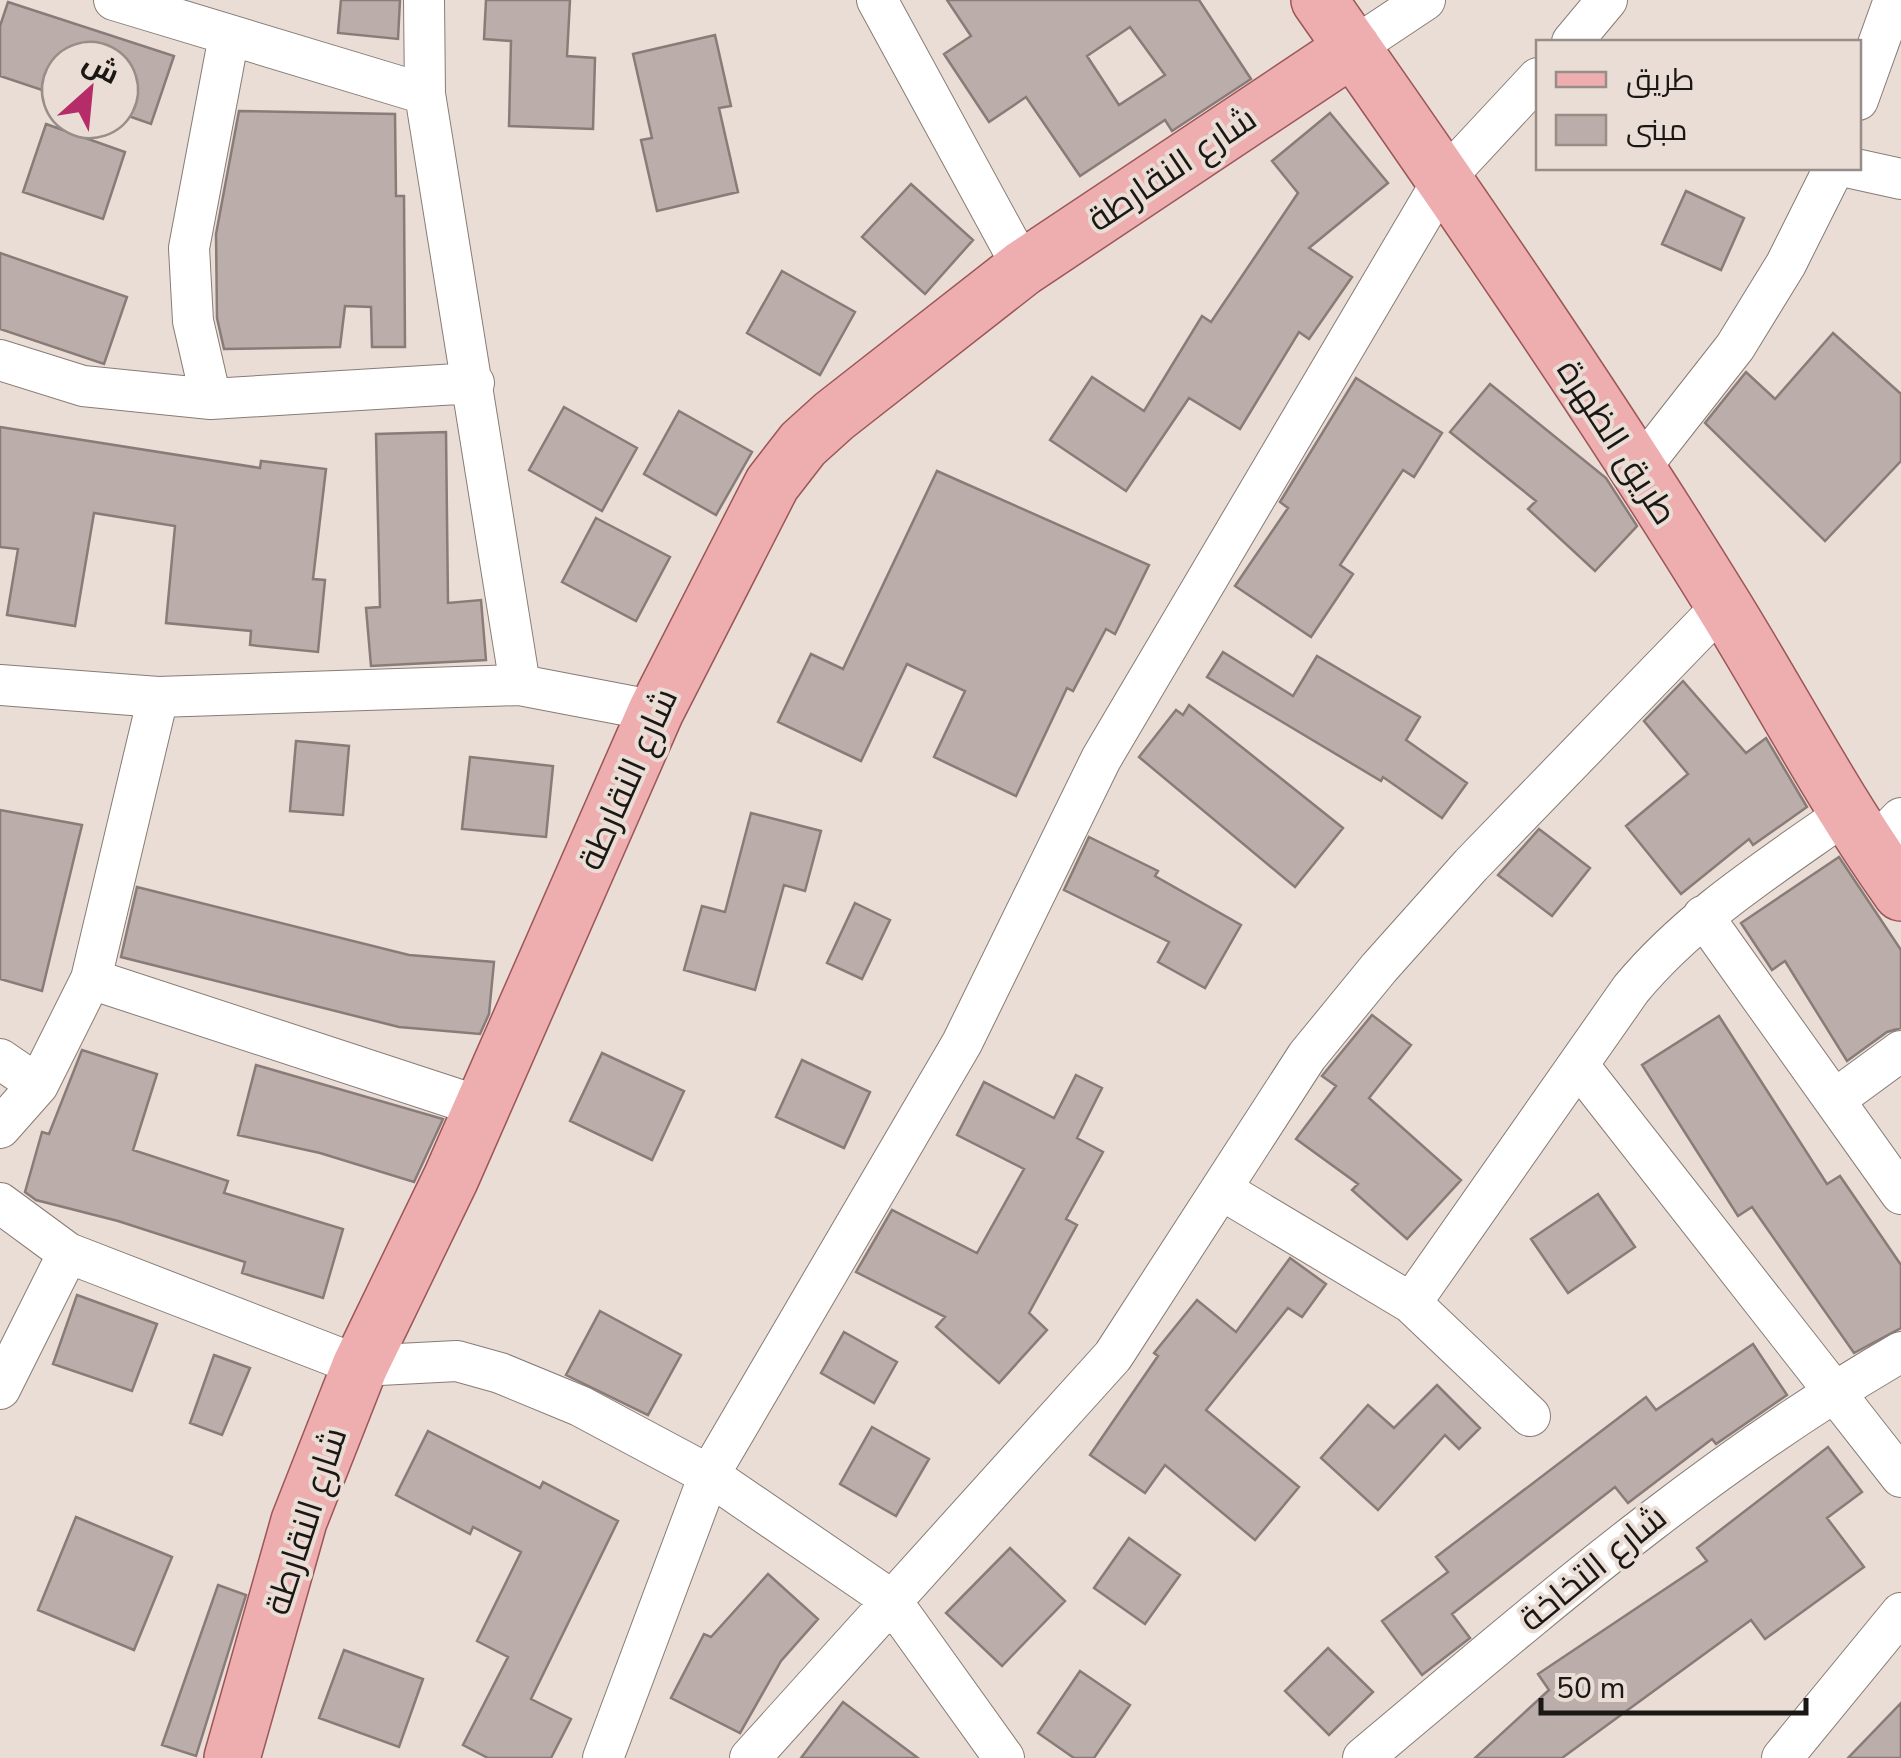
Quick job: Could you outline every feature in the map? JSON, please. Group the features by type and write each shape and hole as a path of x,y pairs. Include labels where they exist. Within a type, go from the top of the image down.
{"main road":[{"name":"طريق الظهرة","path":"1319,0 1443,180 1872,827 1901,894"},
{"name":"شارع النقارطة","path":"232,1758 299,1521 360,1366 481,1107 656,711 772,484 803,444 1023,268 1353,48"}],"street":[{"path":"114,0 424,94"},
{"path":"424,0 424,94 474,382 520,684"},
{"path":"877,0 1023,268"},
{"path":"1353,48 1425,0"},
{"path":"1574,40 1608,0"},
{"path":"1861,92 1894,0"},
{"path":"211,399 193,321 189,248 229,36"},
{"path":"603,1758 708,1475 962,1043 1102,759 1443,180 1536,80"},
{"path":"1637,472 1735,347 1786,264 1833,170"},
{"path":"1861,170 1901,179"},
{"path":"0,360 83,386 211,399 474,382"},
{"path":"750,1758 1113,1356 1308,1056 1379,968 1472,864 1723,604"},
{"path":"0,685 158,698 520,684 656,711"},
{"path":"0,1128 38,1086 91,979 158,698"},
{"path":"1411,1303 1631,989 1663,951 1703,916 1872,827"},
{"path":"1703,916 1901,1194"},
{"path":"91,979 481,1107"},
{"path":"1834,1100 1901,1051"},
{"path":"0,1059 38,1086"},
{"path":"1578,1066 1901,1477"},
{"path":"1222,1190 1411,1303 1530,1416"},
{"path":"0,1204 68,1253 360,1366 457,1361 500,1373 548,1390 708,1475 890,1599 1004,1758"},
{"path":"0,1390 68,1253"},
{"name":"شارع التخاخة","path":"1364,1758 1628,1536 1834,1391 1901,1352"},
{"path":"1782,1758 1901,1613"}],"building":[{"path":"341,0 400,0 398,39 338,33"},
{"path":"486,0 570,0 567,56 595,58 593,129 509,126 511,41 484,39"},
{"path":"947,0 1199,0 1251,79 1172,131 1165,120 1080,176 1026,97 989,122 944,54 971,36","holes":["1130,27 1165,75 1119,105 1087,56"]},
{"path":"8,2 125,40 40,40 40,89 0,76 0,26"},
{"path":"715,35 731,106 719,108 738,192 657,211 641,140 652,138 633,54"},
{"path":"140,45 174,56 151,124 140,120"},
{"path":"239,111 395,114 396,196 404,196 405,347 372,347 371,307 345,306 340,347 224,349 217,318 216,234"},
{"path":"1330,113 1388,183 1309,248 1352,277 1309,339 1299,332 1240,429 1189,398 1126,491 1050,440 1092,377 1144,411 1202,316 1211,322 1298,193 1272,161"},
{"path":"41,140 91,140 125,152 103,219 23,192"},
{"path":"911,184 973,240 925,294 862,237"},
{"path":"1686,191 1744,218 1721,270 1662,244"},
{"path":"0,253 127,297 104,364 0,329"},
{"path":"782,271 855,312 820,375 747,333"},
{"path":"1833,333 1901,394 1901,461 1825,541 1705,423 1746,372 1775,399"},
{"path":"1356,378 1442,433 1414,477 1403,470 1340,565 1353,574 1311,637 1235,586 1288,508 1280,502"},
{"path":"1490,384 1606,478 1637,526 1595,571 1528,509 1536,501 1450,432"},
{"path":"564,407 637,448 602,511 529,470"},
{"path":"679,411 752,452 716,515 644,474"},
{"path":"0,427 260,468 261,461 326,469 313,579 325,580 318,652 250,645 251,631 166,623 175,526 94,513 75,626 7,615 18,549 0,547"},
{"path":"446,432 448,603 481,600 486,660 371,666 366,608 380,607 376,434"},
{"path":"937,471 1149,565 1115,634 1106,629 1073,691 1067,688 1016,796 934,757 965,691 907,664 861,761 778,722 811,654 843,669"},
{"path":"596,518 670,557 636,621 562,582"},
{"path":"1223,652 1293,696 1317,656 1420,717 1406,740 1467,783 1442,818 1383,777 1381,781 1207,677"},
{"path":"1683,681 1746,753 1766,738 1807,807 1753,845 1749,839 1681,894 1626,826 1688,774 1644,721"},
{"path":"1189,705 1343,828 1295,887 1139,757 1176,710 1183,715"},
{"path":"296,741 349,746 343,815 290,811"},
{"path":"470,757 553,766 546,837 462,829"},
{"path":"0,810 82,825 42,991 0,979"},
{"path":"751,813 821,831 805,891 784,885 755,990 684,970 702,906 725,912"},
{"path":"1539,829 1590,868 1552,916 1498,875"},
{"path":"1089,837 1158,871 1155,876 1241,925 1205,988 1158,962 1169,942 1064,890"},
{"path":"1839,857 1901,950 1901,1028 1887,1032 1847,1061 1785,961 1772,970 1741,923"},
{"path":"137,887 409,955 494,962 489,1014 480,1034 399,1027 121,957"},
{"path":"855,903 890,920 862,979 827,963"},
{"path":"1372,1015 1411,1045 1369,1098 1461,1180 1407,1239 1352,1190 1358,1184 1296,1139 1336,1086 1322,1076"},
{"path":"1719,1016 1827,1184 1840,1176 1901,1265 1901,1328 1854,1353 1752,1207 1738,1216 1642,1065"},
{"path":"82,1050 157,1074 133,1150 228,1181 224,1193 343,1229 323,1298 242,1273 245,1262 118,1221 36,1200 25,1192 42,1132 49,1134"},
{"path":"602,1053 684,1091 652,1160 570,1121"},
{"path":"802,1060 870,1092 844,1148 776,1117"},
{"path":"256,1065 443,1119 414,1182 320,1153 238,1135"},
{"path":"1076,1075 1102,1088 1077,1138 1103,1152 1066,1219 1077,1225 1029,1313 1047,1330 999,1383 936,1327 945,1317 856,1272 892,1210 977,1253 1024,1169 957,1135 984,1082 1054,1118"},
{"path":"1598,1194 1635,1247 1568,1293 1531,1239"},
{"path":"1290,1258 1326,1284 1302,1317 1288,1308 1206,1410 1299,1487 1255,1540 1165,1465 1145,1493 1090,1455 1158,1356 1154,1353 1197,1300 1236,1332"},
{"path":"77,1295 157,1324 132,1391 53,1364"},
{"path":"600,1311 681,1355 648,1415 566,1375"},
{"path":"844,1332 897,1362 874,1403 821,1373"},
{"path":"1753,1344 1787,1395 1716,1444 1712,1439 1628,1503 1615,1487 1452,1614 1470,1638 1422,1675 1382,1621 1448,1572 1436,1557 1646,1397 1656,1410"},
{"path":"214,1355 250,1368 222,1435 190,1423"},
{"path":"1437,1385 1480,1428 1459,1449 1445,1435 1378,1510 1321,1458 1368,1405 1394,1428"},
{"path":"872,1427 929,1459 896,1516 840,1484"},
{"path":"428,1431 540,1488 543,1482 618,1521 531,1699 571,1719 551,1758 488,1758 463,1745 508,1657 477,1641 521,1552 473,1527 470,1534 396,1495"},
{"path":"1828,1447 1862,1492 1827,1518 1864,1567 1765,1639 1751,1620 1562,1758 1475,1758 1549,1690 1538,1674 1707,1561 1697,1548"},
{"path":"76,1517 172,1557 134,1650 38,1610"},
{"path":"1129,1538 1180,1575 1145,1624 1094,1588"},
{"path":"1010,1548 1065,1601 1002,1666 946,1613"},
{"path":"768,1574 818,1619 781,1661 740,1733 671,1698 704,1634 711,1637"},
{"path":"218,1585 246,1595 196,1756 162,1745"},
{"path":"1328,1648 1373,1692 1329,1735 1285,1691"},
{"path":"344,1650 423,1679 399,1747 319,1718"},
{"path":"1080,1671 1130,1705 1094,1758 1074,1758 1038,1733"},
{"path":"843,1702 918,1758 801,1758"},
{"path":"1901,1703 1901,1758 1848,1758"}]}
